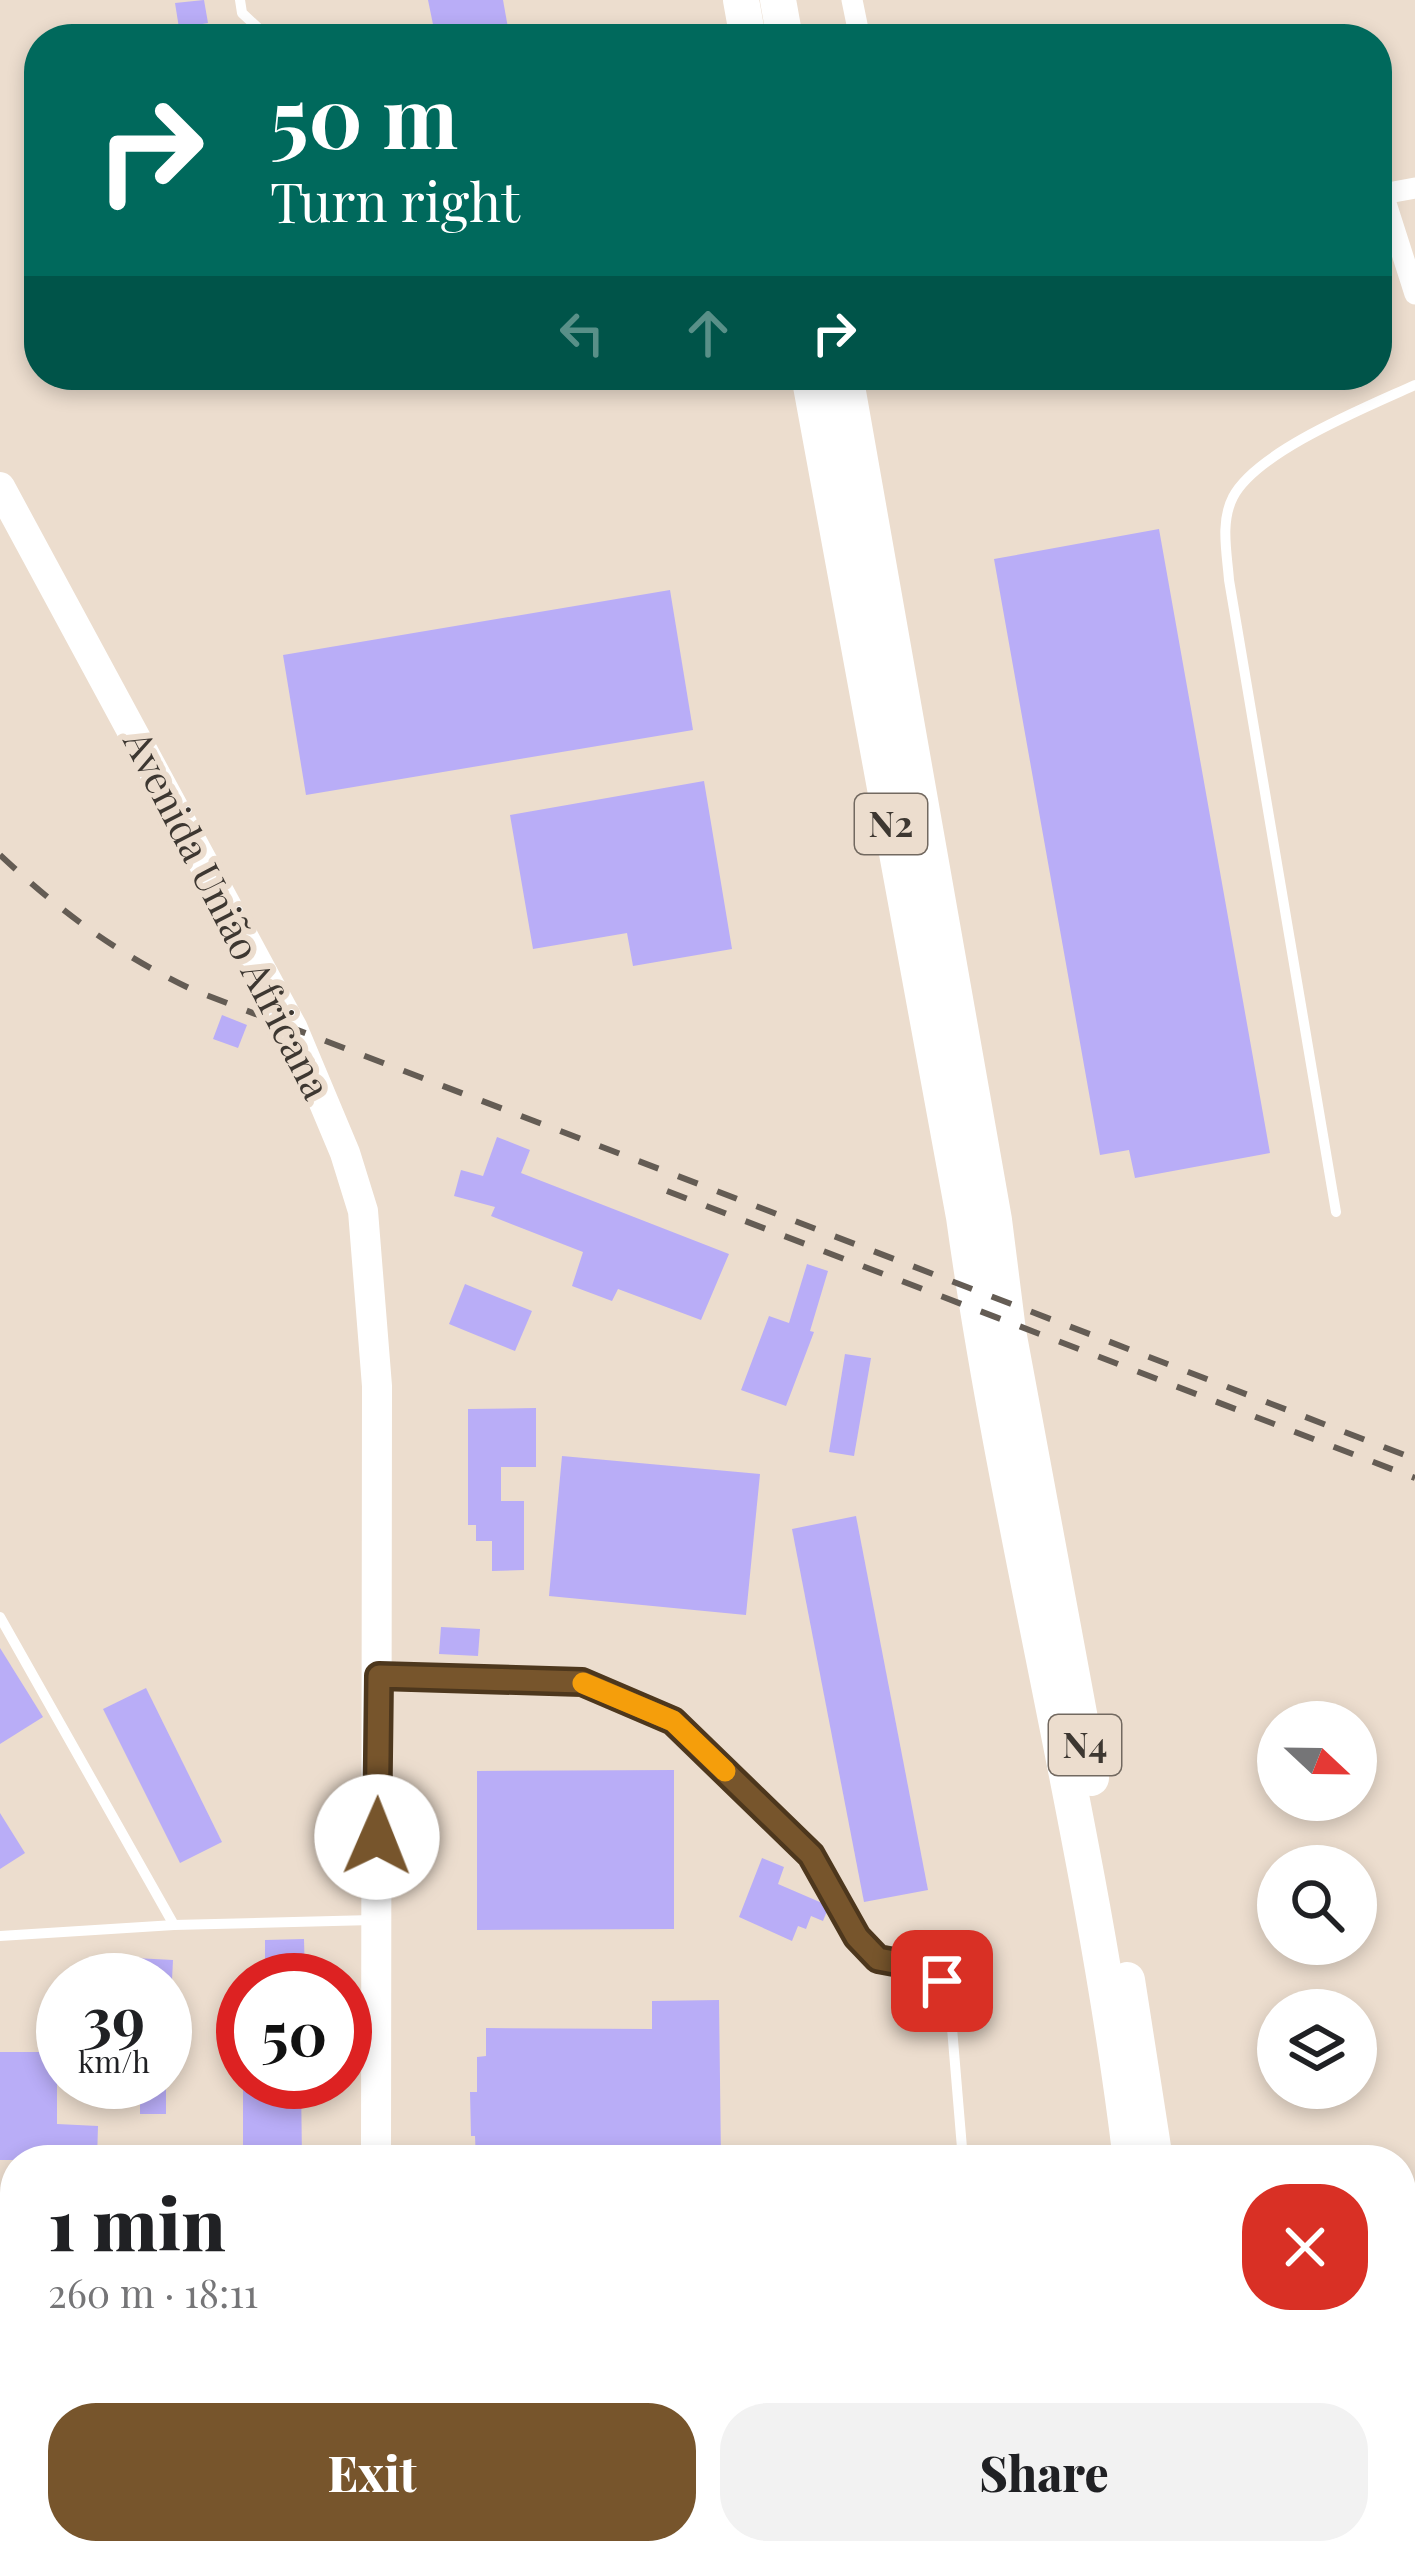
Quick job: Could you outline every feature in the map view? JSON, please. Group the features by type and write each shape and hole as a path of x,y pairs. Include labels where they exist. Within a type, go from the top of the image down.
{"highway":[{"name":"N2","path":"811,390 987,1274"},
{"name":"N2","path":"848,390 994,1220"},
{"name":"N4","path":"994,1220 987,1274 994,1335 1129,2145"},
{"name":"N4","path":"994,1335 1139,2046 1153,2145"}],"main road":[{"name":"Avenida União Africana","path":"0,487 293,1029 345,1153 363,1210 377,1386 376,2145"}],"street":[{"path":"1392,229 1415,294"}],"lane":[{"path":"1336,1212 1224,528 1232,498 1254,470 1330,425 1415,385"},
{"path":"0,1617 174,1925"},
{"path":"379,1676 582,1682 673,1721 811,1855 857,1937 878,1959 932,1969 949,1992 962,2145"},
{"path":"0,1936 376,1920"}],"building":[{"path":"204,0 208,23 178,24 175,3"},
{"path":"428,0 503,0 507,24 433,24"},
{"path":"1159,529 1270,1153 1135,1178 1129,1150 1100,1155 994,559"},
{"path":"670,590 693,730 306,795 283,655"},
{"path":"704,781 732,949 633,966 627,933 533,949 510,815"},
{"path":"222,1015 247,1025 238,1048 213,1039"},
{"path":"497,1137 530,1150 521,1173 729,1254 701,1320 618,1289 612,1301 572,1286 583,1252 491,1216 495,1207 454,1196 461,1170 483,1176"},
{"path":"807,1264 828,1271 810,1331 814,1332 786,1406 741,1390 769,1316 789,1323"},
{"path":"465,1284 532,1311 515,1351 449,1324"},
{"path":"845,1354 871,1358 854,1456 829,1452"},
{"path":"536,1408 536,1467 501,1467 501,1501 524,1501 524,1570 492,1571 492,1541 476,1541 476,1525 468,1525 468,1409"},
{"path":"562,1456 760,1474 746,1615 549,1596"},
{"path":"856,1516 928,1890 864,1902 792,1529"},
{"path":"441,1627 480,1629 478,1656 439,1654"},
{"path":"0,1648 43,1717 0,1744"},
{"path":"146,1688 222,1842 180,1863 103,1709"},
{"path":"674,1770 674,1929 477,1930 477,1771"},
{"path":"0,1813 25,1853 0,1869"},
{"path":"762,1858 784,1867 778,1884 829,1906 823,1921 811,1916 806,1929 798,1926 792,1941 739,1917"},
{"path":"304,1939 304,1953 265,1953 265,1940"},
{"path":"719,2000 721,2145 475,2145 470,2092 477,2092 477,2057 486,2056 486,2028 652,2029 652,2001"},
{"path":"0,2052 36,2052 36,2109 57,2109 57,2124 98,2126 97,2145 0,2145"},
{"path":"140,2109 166,2109 166,2114 140,2114"},
{"path":"243,2109 301,2109 302,2145 243,2145"}],"railway":[{"path":"0,855 91,930 193,990 1415,1459"},
{"path":"667,1191 1415,1478"}],"slow traffic":[{"path":"583,1683 673,1721 725,1771"}],"route":[{"path":"377,1837 379,1676 582,1682 673,1721 811,1855 857,1937 878,1959 932,1969 942,1981"}]}
